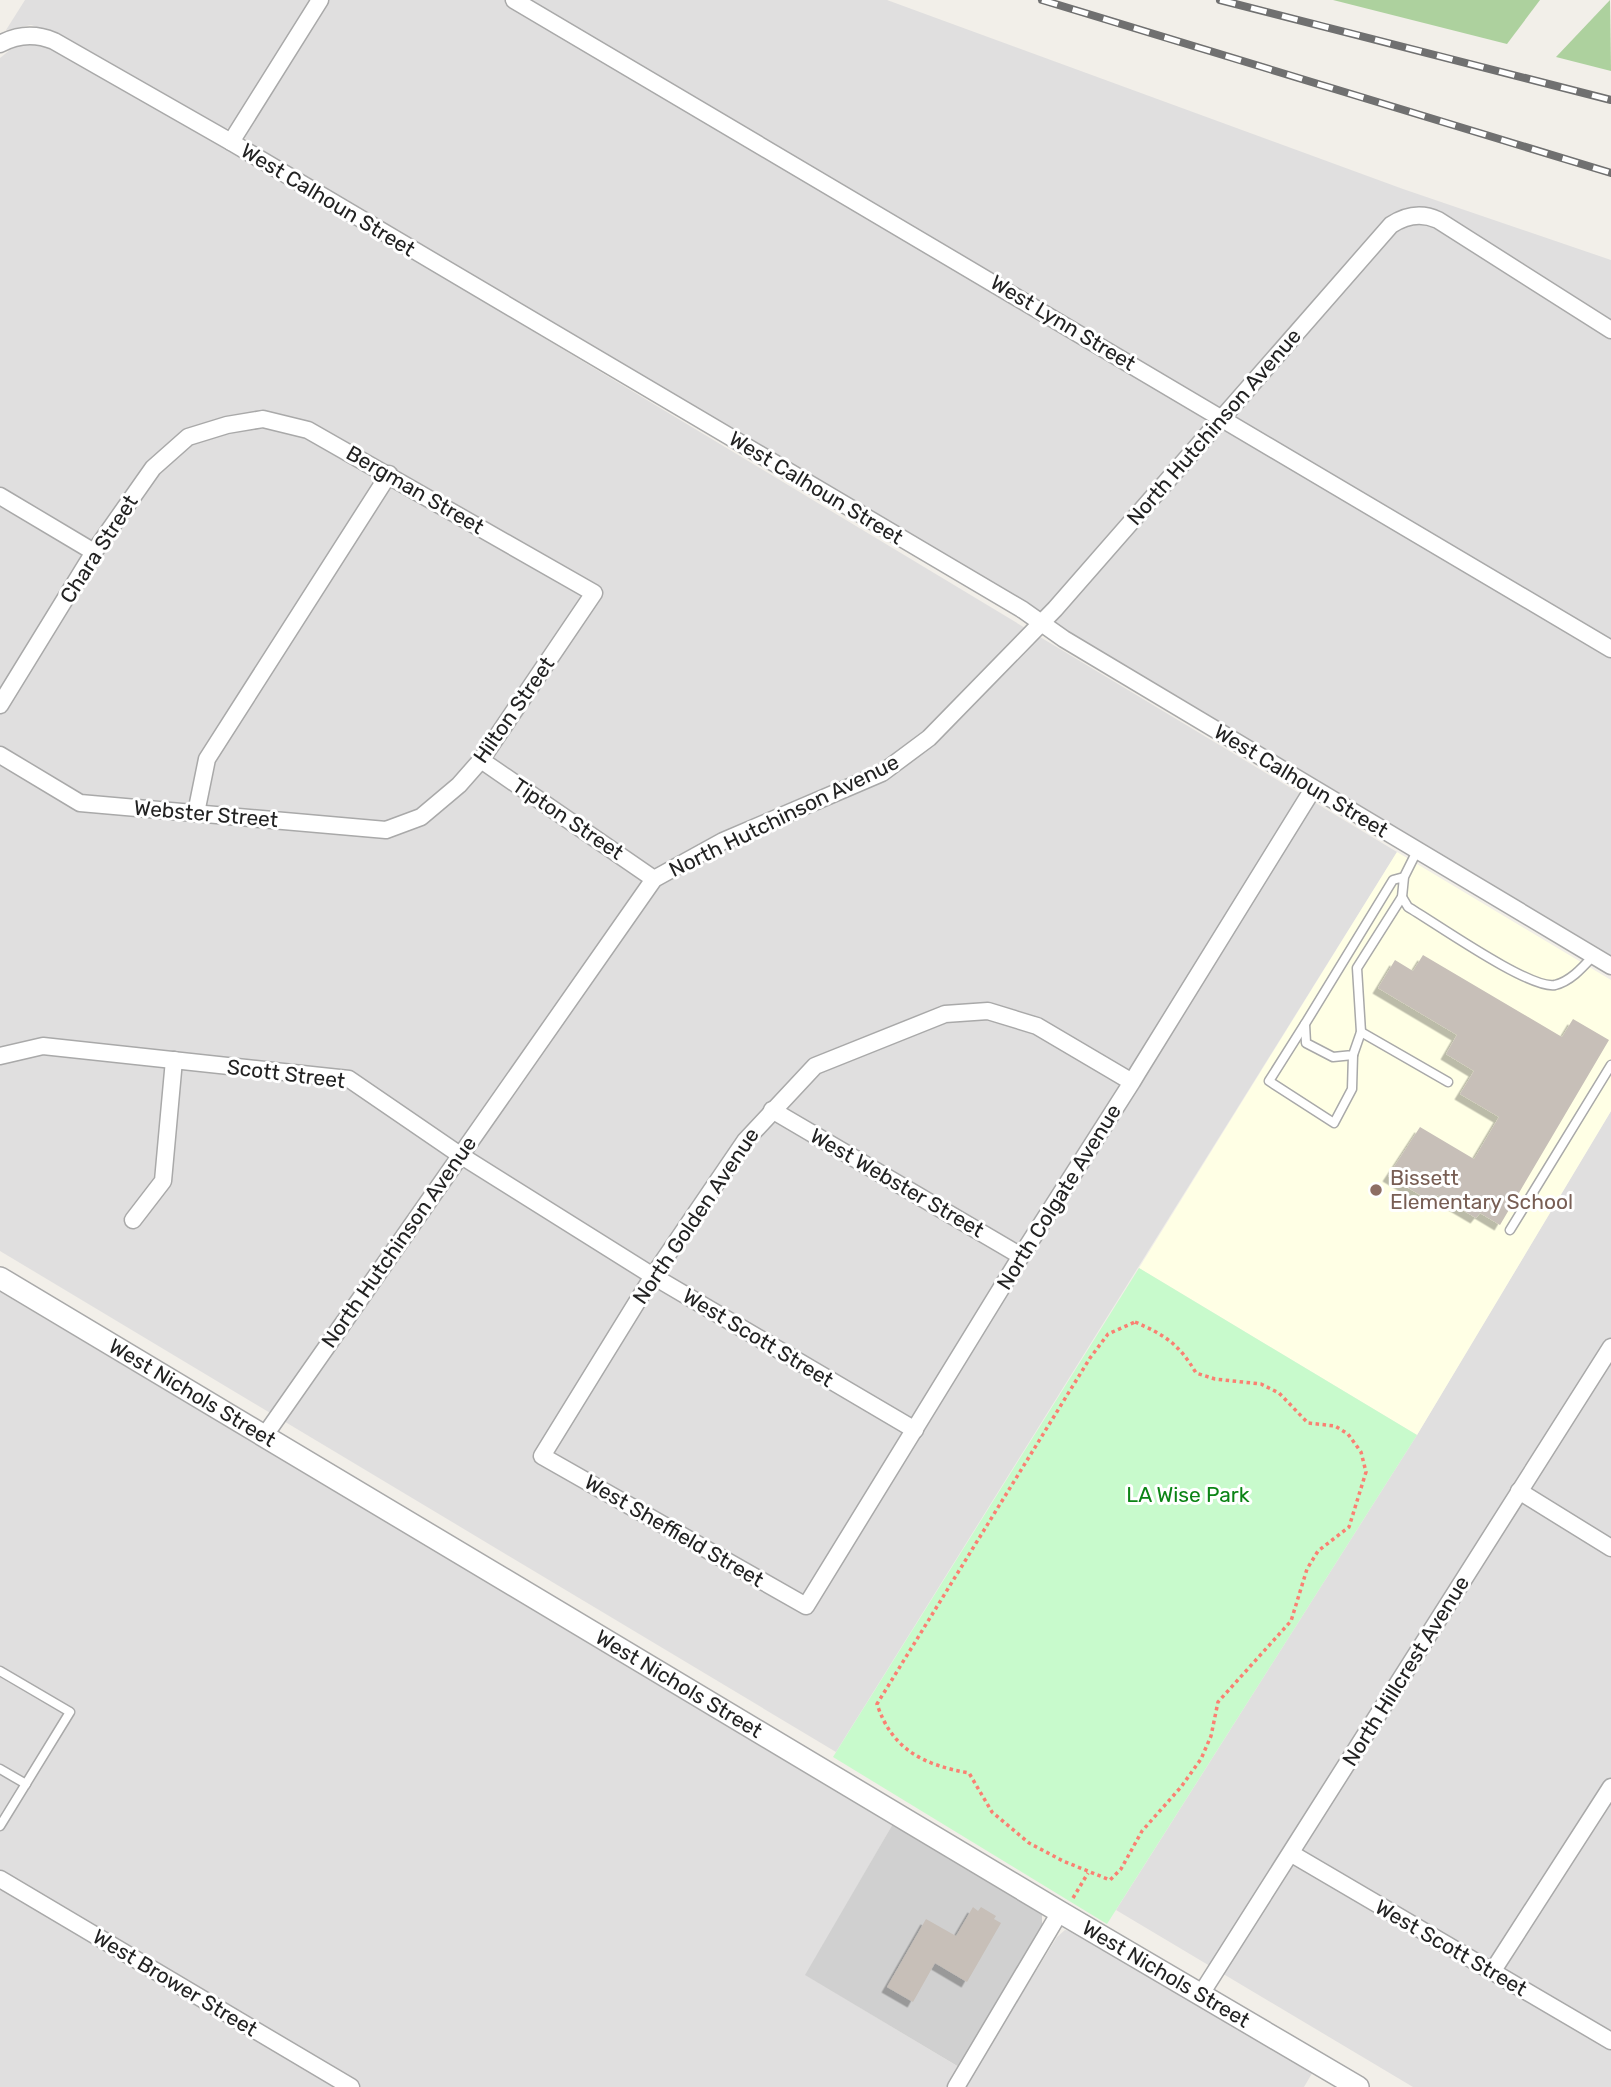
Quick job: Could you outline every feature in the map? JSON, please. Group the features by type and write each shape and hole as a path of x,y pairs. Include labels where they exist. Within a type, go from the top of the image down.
{"street":[{"path":"231,142 320,0"},
{"name":"West Lynn Street","path":"514,0 1223,417 1611,649"},
{"name":"West Calhoun Street","path":"6,41 38,36 54,41 231,142 1011,603 1313,789 1611,966"},
{"name":"North Hutchinson Avenue","path":"265,1435 654,879 715,845 865,781 898,762 929,738 1041,623 1385,230 1397,220 1411,215 1425,215 1438,220 1611,330"},
{"name":"Bergman Street","path":"227,425 263,419 308,430 594,593"},
{"name":"Chara Street","path":"0,705 94,552 153,468 188,438 227,425"},
{"path":"196,813 207,759 388,474"},
{"path":"0,496 94,552"},
{"name":"Hilton Street","path":"421,817 459,785 481,760 594,593"},
{"name":"Webster Street","path":"0,755 80,803 386,830 421,817"},
{"name":"Tipton Street","path":"481,760 654,879"},
{"name":"North Colgate Avenue","path":"806,1606 1313,789"},
{"name":"North Golden Avenue","path":"542,1455 653,1276 745,1141 815,1066 945,1014 988,1011 1037,1026 1132,1082"},
{"name":"Scott Street","path":"0,1056 43,1046 349,1079 460,1155"},
{"path":"133,1220 163,1181 174,1060"},
{"name":"West Webster Street","path":"772,1110 1021,1256"},
{"name":"West Scott Street","path":"460,1155 653,1276 915,1430"},
{"name":"West Nichols Street","path":"0,1278 1066,1906 1201,1994 1358,2087"},
{"name":"North Hillcrest Avenue","path":"1201,1994 1611,1347"},
{"name":"West Sheffield Street","path":"542,1455 806,1606"},
{"path":"1519,1491 1611,1548"},
{"path":"1492,1972 1611,1787"},
{"name":"West Scott Street","path":"1292,1854 1611,2041"},
{"name":"West Brower Street","path":"0,1879 351,2087"},
{"path":"956,2087 1066,1906"}],"lane":[{"path":"1404,877 1393,880 1269,1082 1334,1123 1353,1089 1353,1055 1361,1032 1357,968 1402,897 1404,877 1417,851"},
{"path":"1402,897 1408,906 1527,979 1554,985 1577,974 1594,955"},
{"path":"1305,1024 1306,1044 1333,1057 1353,1055"},
{"path":"1361,1032 1448,1082"},
{"path":"1510,1230 1611,1066"},
{"path":"0,1671 70,1712 0,1826"},
{"path":"0,1769 26,1784"}],"path":[{"path":"1135,1322 1173,1342 1196,1373 1215,1379 1261,1384 1279,1393 1308,1423 1335,1426 1348,1434 1361,1452 1366,1472 1349,1527 1318,1551 1297,1596 1291,1621 1218,1702 1211,1736 1201,1759 1181,1787 1142,1831 1121,1870 1110,1881 1088,1873 1029,1843 992,1812 969,1773 931,1764 911,1754 883,1722 877,1704 1090,1358 1108,1334 1135,1322"},
{"path":"1066,1906 1088,1873"}],"shaded area":[{"path":"25,0 315,0 235,123 225,129 58,34 31,25 6,30"},
{"path":"329,0 887,0 1403,189 1611,260 1611,956 249,143 244,137 246,130"},
{"path":"25,43 45,44 232,150 1397,852 836,1752 0,1251 0,58"},
{"name":"Bissett Elementary School","path":"1397,852 1611,980 1611,1111 1417,1435 1139,1268"},
{"path":"1611,1111 1611,2087 1413,2087 1116,1910 1417,1435"},
{"path":"0,1292 894,1822 806,1975 972,2075 1057,1937 1065,1930 1078,1932 1314,2070 1304,2087 0,2087"},
{"path":"894,1822 1042,1913 1042,1930 959,2067 805,1975"}],"green space":[{"path":"1333,0 1540,0 1507,44"},
{"path":"1610,0 1611,71 1556,57"},
{"name":"LA Wise Park","path":"1139,1268 1417,1435 1107,1924 833,1757"}],"building":[{"path":"1423,955 1562,1037 1573,1019 1609,1040 1500,1225 1480,1213 1476,1218 1437,1195 1432,1202 1388,1176 1420,1127 1474,1159 1499,1117 1460,1094 1474,1071 1446,1054 1457,1035 1378,988 1395,960 1413,971"},
{"path":"973,1907 978,1911 981,1907 996,1916 994,1919 1001,1923 967,1982 935,1963 913,2002 887,1987 926,1919 956,1936"}],"railway":[{"path":"1042,0 1611,173"},
{"path":"1220,0 1611,100"}],"place":[{"name":"Bissett Elementary School","path":"1376,1190"}]}
